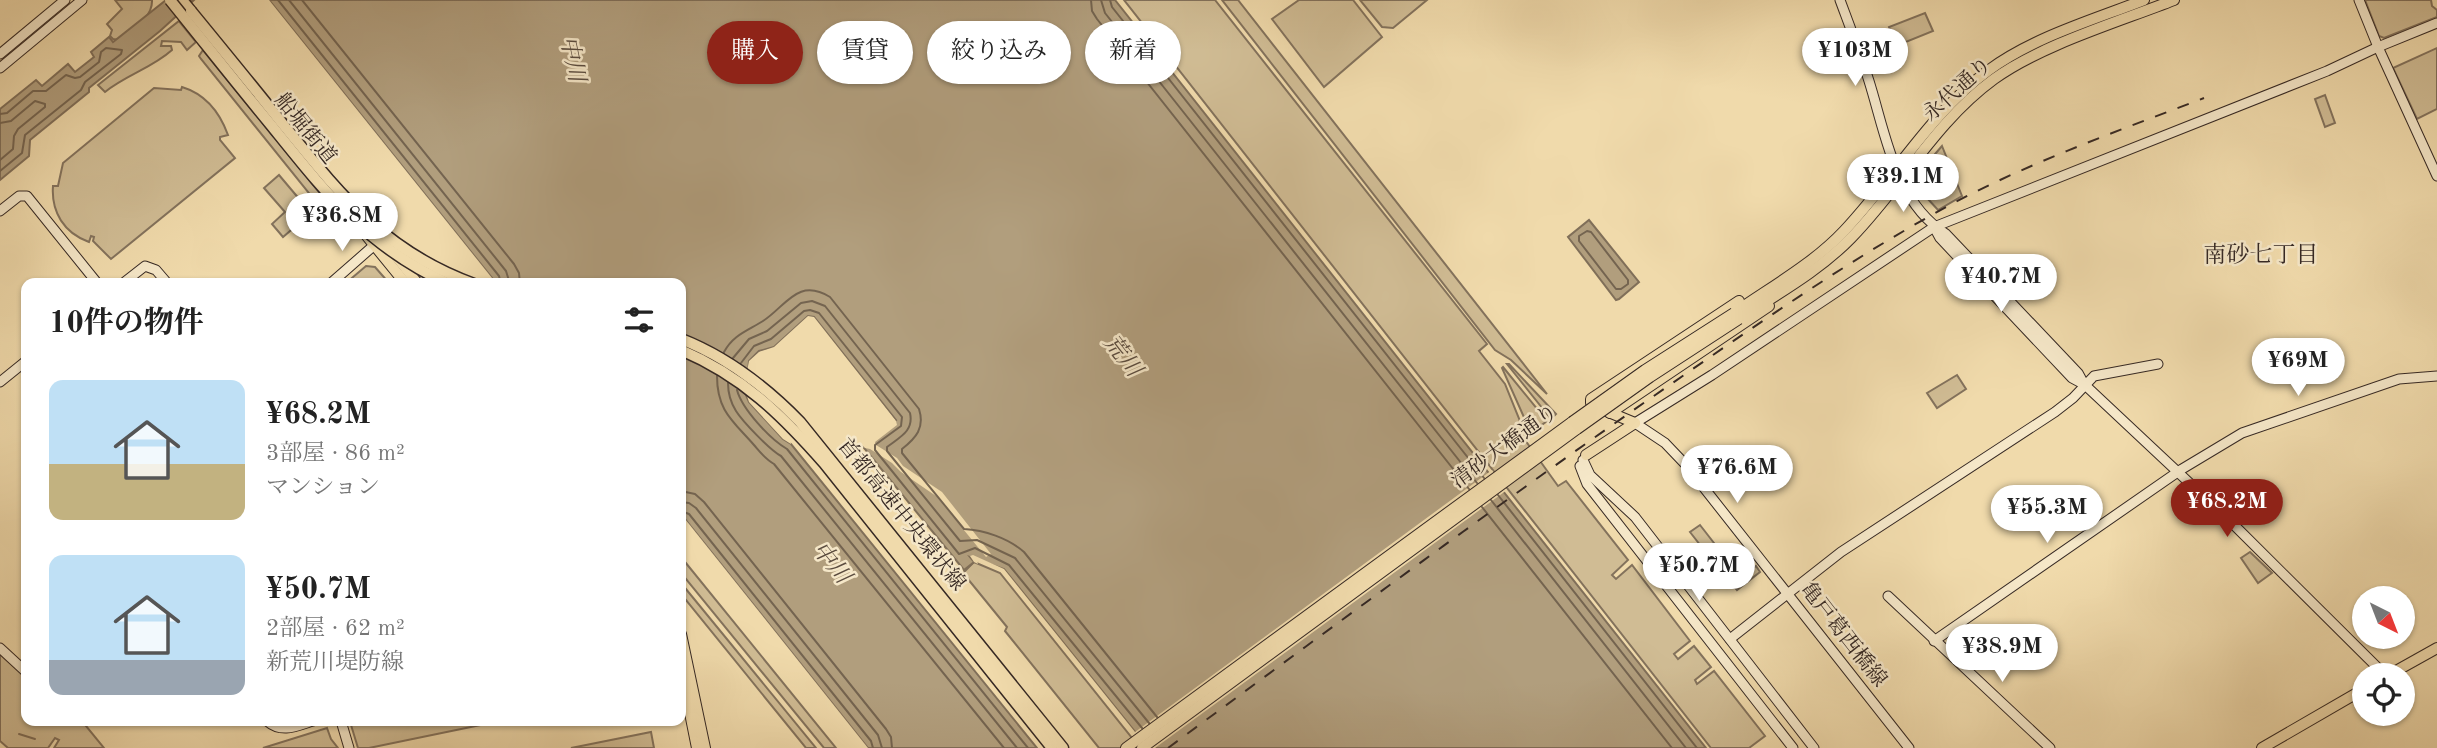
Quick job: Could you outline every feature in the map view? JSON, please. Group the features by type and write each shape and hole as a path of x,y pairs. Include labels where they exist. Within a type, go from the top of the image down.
{"highway":[{"path":"171,0 316,182 346,215 387,249 438,278"},
{"path":"184,0 361,216 409,252 460,278"},
{"name":"首都高速中央環状線","path":"686,341 740,370 779,400 800,422 1063,748"},
{"name":"首都高速中央環状線","path":"686,352 713,365 744,385 793,428 1052,748"}],"main road":[{"name":"船堀街道","path":"171,0 191,14"},
{"name":"船堀街道","path":"184,0 191,14 378,242 412,278"},
{"name":"永代通り","path":"1900,180 1953,116 1992,80 2144,0"},
{"name":"永代通り","path":"1896,167 1945,109 1993,67 2028,47 2127,8 2174,0"},
{"name":"清砂大橋通り","path":"1800,274 1842,234 1896,167"},
{"name":"清砂大橋通り","path":"1142,748 1650,377 1850,239 1900,180"},
{"name":"船堀街道","path":"378,242 402,278"},
{"path":"1610,413 1763,312 1800,274"},
{"path":"1635,423 1594,406 1591,399 1749,294 1800,274"},
{"name":"清砂大橋通り","path":"1126,748 1644,370 1736,316"},
{"path":"1584,458 1635,423"},
{"path":"2410,663 2437,648"},
{"path":"686,658 705,748"},
{"path":"686,693 697,748"},
{"path":"2262,748 2352,696"}],"street":[{"path":"0,54 65,0"},
{"path":"0,68 82,0"},
{"path":"1840,0 1900,180 1940,239 2072,378 2085,385 2217,509 2373,663"},
{"path":"2359,0 2437,176"},
{"path":"1635,423 1934,227 2327,71 2437,23"},
{"path":"0,211 19,196 27,196 93,278"},
{"path":"337,278 378,242"},
{"path":"130,278 145,266 156,270 162,278"},
{"path":"1730,639 1869,533 2055,412 2090,378 2158,364"},
{"path":"0,382 21,365"},
{"path":"1934,641 2176,472 2247,431 2399,379 2437,376"},
{"name":"亀戸葛西橋線","path":"1635,423 1665,443 1676,454 1909,748"},
{"path":"1584,458 1590,475 1635,517 1814,748"},
{"path":"1584,458 1580,469 1587,484 1793,748"},
{"path":"1888,596 2050,748"},
{"path":"0,648 21,667"},
{"path":"273,726 284,729 295,726"},
{"path":"342,726 349,748"}],"shaded area":[{"path":"115,0 152,0 145,18 119,40 110,36 112,30 107,24 122,9"},
{"path":"1124,0 1215,0 1487,344 1479,351 1505,384 1526,436 1525,440 1558,486 1566,481 1628,560 1612,575 1616,579 1632,565 1690,641 1674,654 1678,659 1694,646 1711,667 1695,680 1697,684 1714,671 1765,736 1749,748 1711,748 1181,73 1181,21 1140,21"},
{"path":"1222,0 1238,0 1547,394 1511,360 1495,350"},
{"path":"1299,0 1353,0 1382,37 1324,87 1272,19"},
{"path":"1360,0 1427,0 1393,28 1382,27"},
{"path":"2365,0 2431,0 2432,6 2437,10 2437,17 2384,38 2379,36"},
{"path":"1925,13 1933,31 1896,46 1889,27"},
{"path":"179,21 196,42 187,50 181,42 162,41 161,46 171,46 172,50 148,67 105,92 98,85"},
{"path":"2437,48 2437,109 2417,119 2393,68"},
{"path":"203,50 332,208 316,202 201,59 199,56"},
{"path":"182,87 205,99 216,112 228,135 220,137 220,140 235,158 111,259 93,241 94,237 91,236 89,242 66,227 54,204 53,186 58,186 63,163 154,88 181,90"},
{"path":"2325,95 2335,123 2325,127 2315,99"},
{"path":"1942,146 1962,196 1938,210 1916,186 1916,176"},
{"path":"279,175 311,213 283,237 272,224 285,212 264,188"},
{"path":"366,266 375,267 385,278 352,278"},
{"path":"1507,364 1556,414 1551,419"},
{"path":"1502,368 1547,421 1531,433"},
{"path":"1957,375 1966,389 1937,408 1927,393"},
{"path":"1700,525 1728,561 1733,558 1746,573 1756,566 1760,572 1737,590 1720,569 1694,589 1679,570 1704,550 1690,532"},
{"path":"2250,552 2272,573 2258,583 2241,558"},
{"path":"974,562 1000,573 1140,748 1099,748 1005,631 1007,627 963,573"},
{"path":"686,563 836,748 824,748 686,579"},
{"path":"686,589 816,748 806,748 686,600"},
{"path":"0,652 21,671 21,726 86,726 104,748 54,748 59,740 55,738 48,748 8,748 0,741"},
{"path":"351,726 476,726 369,748 358,748"},
{"path":"327,728 338,748 263,748"},
{"path":"651,732 654,748 571,748"}],"water":[{"path":"166,0 194,0 30,140 29,156 0,180 0,109 36,80 42,86 68,64 75,72 94,57 91,52 109,37 113,42"},
{"path":"269,0 1115,0 1132,21 1085,21 1085,84 1181,84 1706,748 1148,748 1004,569 970,557 974,562 964,570 864,448 863,446 896,420 814,317 808,316 774,347 759,351 749,361 746,395 749,402 783,439 791,444 1037,748 868,748 686,520 686,278 492,278"},
{"path":"1589,220 1639,282 1619,299 1616,300 1568,237"}],"pier":[{"path":"265,0 269,0 492,278 486,278"},
{"path":"808,316 814,317 896,421 897,425 875,442 876,445 942,492 991,554 986,557 936,496 860,443 891,420 812,321 809,320 776,350 761,354 752,363 747,378 752,400 790,439 791,444 783,439 749,402 744,387 749,361 759,352 774,347"},
{"path":"1492,470 1507,490 1155,748 1144,748 1002,572 974,562 970,556 1004,569 1135,732"},
{"path":"686,520 868,748 863,748 686,526"}],"waterway":[{"path":"19,734 35,739"}],"railway":[{"path":"1168,748 1587,443 1758,324 1870,251 1948,206 2010,175 2204,98"}],"district":[{"name":"南砂七丁目","path":"2261,255"}],"water label":[{"name":"中川","path":"572,59"},
{"name":"荒川","path":"1122,356"},
{"name":"中川","path":"831,563"}]}
